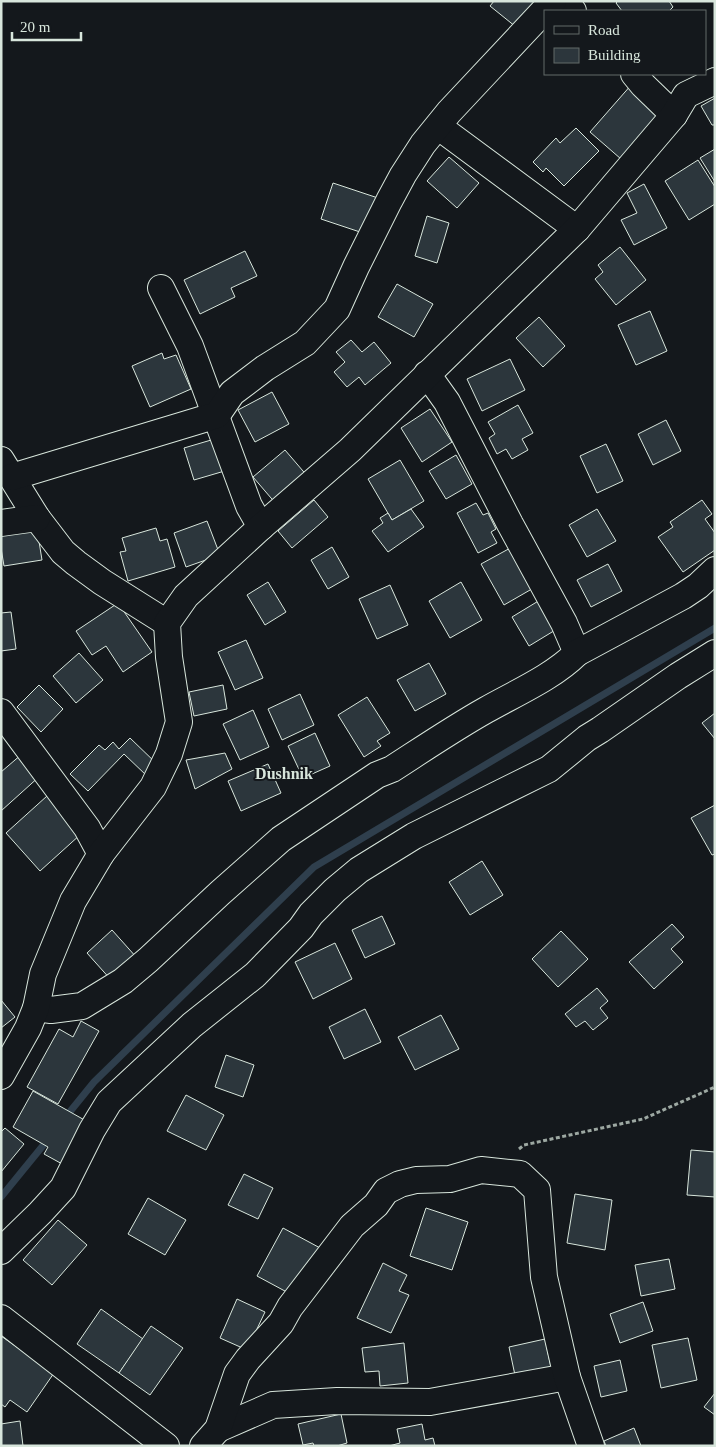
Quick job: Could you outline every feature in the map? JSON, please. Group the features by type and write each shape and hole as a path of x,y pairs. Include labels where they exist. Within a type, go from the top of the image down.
{"street":[{"path":"166,623 76,563 64,552 37,518 7,469 216,415 232,393 265,368 305,343 337,310 356,267 403,175 423,144 439,127 449,112 552,1"},
{"path":"564,1 573,10"},
{"path":"635,75 674,115"},
{"path":"1,1076 28,1028 36,1008 43,974 73,901 101,854 153,787 169,754 179,722 169,658 166,623 186,596 261,526 350,450 577,229 674,115 686,95 715,81"},
{"path":"439,127 577,229"},
{"path":"161,288 190,346 249,506 261,526"},
{"path":"427,374 447,402 564,623 577,653"},
{"path":"1,523 37,518"},
{"path":"36,1008 51,1010 82,1006 123,981 281,839 377,775 392,769 486,710 529,686 570,660 577,653 683,596 698,586 715,570"},
{"path":"1,1251 40,1213 62,1188 109,1102 192,1025 255,975 335,890 359,870 414,836 548,769 586,738 715,653"},
{"path":"1,712 87,828 101,854"},
{"path":"210,1437 237,1374 281,1323 290,1307 352,1226 376,1205 386,1192 400,1184 416,1180 450,1179 481,1170 520,1174 537,1190 544,1277 566,1377 591,1446"},
{"path":"1,1318 166,1446"},
{"path":"210,1437 273,1405 337,1401 430,1402 566,1377"}],"path":[{"path":"517,1150 524,1145 643,1119 715,1087"}],"building":[{"path":"494,1 545,1 521,31 490,6"},
{"path":"618,1 669,1 673,7 670,10 621,10 616,3"},
{"path":"632,84 663,111 621,159 590,132"},
{"path":"715,98 715,125 712,125 701,106"},
{"path":"576,128 599,151 564,186 546,168 543,172 533,162 556,138 560,143"},
{"path":"715,149 715,182 700,158"},
{"path":"449,157 479,183 457,208 427,181"},
{"path":"698,160 715,187 715,204 689,220 665,181"},
{"path":"333,183 378,198 366,234 321,219"},
{"path":"644,184 667,228 634,245 621,220 637,213 627,193"},
{"path":"427,216 449,223 437,263 415,256"},
{"path":"620,247 646,280 616,305 595,279 603,272 598,265"},
{"path":"245,251 257,276 231,288 235,297 200,314 184,280"},
{"path":"397,284 433,304 414,337 378,317"},
{"path":"650,311 667,351 636,365 618,325"},
{"path":"539,317 565,346 543,367 516,338"},
{"path":"351,340 362,352 374,342 391,363 365,385 359,377 347,387 334,372 345,362 336,352"},
{"path":"162,353 164,359 176,355 191,389 150,407 132,366"},
{"path":"510,359 525,390 482,411 467,379"},
{"path":"272,392 289,424 255,442 238,410"},
{"path":"518,405 533,433 522,439 528,450 512,459 506,449 497,454 489,438 495,434 488,422"},
{"path":"430,409 452,442 422,462 401,428"},
{"path":"666,420 681,451 653,465 638,434"},
{"path":"218,438 228,470 194,480 184,448"},
{"path":"606,444 623,481 597,493 580,456"},
{"path":"285,450 309,478 277,505 253,477"},
{"path":"456,455 472,484 446,499 429,471"},
{"path":"400,460 424,501 392,520 368,479"},
{"path":"314,500 328,517 292,548 278,531"},
{"path":"702,500 712,514 705,519 715,533 715,550 683,572 658,537 673,527 670,522"},
{"path":"476,503 483,515 488,513 496,529 491,532 497,543 478,553 457,513"},
{"path":"411,509 424,527 388,552 372,531 383,523 380,518 388,513 392,520"},
{"path":"597,509 616,541 587,557 569,525"},
{"path":"207,521 220,555 186,567 174,533"},
{"path":"156,528 160,541 167,539 175,567 128,581 120,552 126,551 122,538"},
{"path":"37,529 42,560 4,566 1,535"},
{"path":"514,546 537,586 504,605 481,564"},
{"path":"332,547 349,577 328,589 311,560"},
{"path":"608,564 622,591 591,607 577,580"},
{"path":"268,582 286,612 265,625 247,595"},
{"path":"461,582 482,620 450,638 429,601"},
{"path":"390,585 408,625 377,639 359,599"},
{"path":"540,600 557,629 529,646 512,617"},
{"path":"118,603 152,652 123,672 106,646 92,655 76,631"},
{"path":"11,612 16,649 1,651 1,613"},
{"path":"246,640 263,678 235,690 218,652"},
{"path":"79,653 103,680 76,703 53,676"},
{"path":"429,663 446,694 415,711 397,680"},
{"path":"39,685 63,709 41,732 17,707"},
{"path":"223,685 227,709 194,716 189,692"},
{"path":"300,694 314,725 282,740 268,709"},
{"path":"367,697 390,733 377,741 381,746 364,757 338,715"},
{"path":"253,710 269,747 240,760 223,724"},
{"path":"715,713 715,739 702,723"},
{"path":"315,733 330,766 303,778 288,746"},
{"path":"130,738 158,765 147,776 124,754 88,791 70,774 99,745 105,750 113,742 119,749"},
{"path":"225,753 232,769 195,789 186,760"},
{"path":"22,754 41,775 1,811 1,772"},
{"path":"268,764 281,793 241,811 228,781"},
{"path":"47,796 81,834 40,871 6,833"},
{"path":"715,805 715,854 712,855 691,818"},
{"path":"482,861 503,895 470,915 449,882"},
{"path":"382,916 395,944 365,958 352,930"},
{"path":"672,924 684,937 671,949 683,962 654,989 629,962"},
{"path":"112,930 137,958 112,981 87,953"},
{"path":"561,931 588,959 558,987 532,959"},
{"path":"335,943 352,979 313,999 295,962"},
{"path":"597,988 608,1001 600,1008 608,1018 593,1030 585,1021 576,1027 565,1014"},
{"path":"1,1000 15,1017 1,1028"},
{"path":"365,1009 381,1042 344,1059 329,1027"},
{"path":"441,1015 459,1049 415,1070 398,1037"},
{"path":"81,1021 99,1031 58,1104 27,1087 59,1029 73,1037"},
{"path":"226,1055 254,1065 243,1097 215,1087"},
{"path":"33,1091 88,1122 64,1165 44,1154 48,1147 13,1127"},
{"path":"186,1095 224,1115 206,1150 167,1131"},
{"path":"5,1128 24,1144 1,1172 1,1132"},
{"path":"691,1150 715,1152 715,1197 687,1195"},
{"path":"244,1174 273,1188 258,1219 228,1205"},
{"path":"575,1194 612,1200 605,1250 567,1243"},
{"path":"148,1198 186,1220 165,1255 128,1234"},
{"path":"426,1208 468,1222 452,1270 410,1256"},
{"path":"58,1220 87,1245 52,1285 23,1260"},
{"path":"283,1228 322,1249 296,1297 257,1276"},
{"path":"669,1259 675,1289 641,1296 635,1265"},
{"path":"383,1263 407,1275 399,1291 409,1295 391,1333 357,1318"},
{"path":"237,1299 265,1312 247,1350 220,1338"},
{"path":"643,1302 653,1331 620,1343 610,1314"},
{"path":"101,1309 143,1339 119,1373 77,1344"},
{"path":"151,1326 183,1348 150,1395 119,1373"},
{"path":"1,1336 54,1373 27,1412 10,1400 5,1407 1,1404"},
{"path":"688,1338 697,1380 661,1388 652,1345"},
{"path":"545,1339 552,1372 516,1380 509,1347"},
{"path":"404,1343 408,1383 380,1386 379,1371 365,1372 362,1348"},
{"path":"620,1360 627,1391 601,1397 594,1366"},
{"path":"715,1393 715,1415 704,1407"},
{"path":"341,1414 347,1443 337,1446 314,1446 313,1443 303,1445 298,1424"},
{"path":"20,1421 23,1446 1,1446 1,1424"},
{"path":"422,1424 425,1440 433,1438 435,1446 389,1446 400,1443 397,1429"},
{"path":"634,1428 641,1446 606,1446 604,1441"}],"waterway":[{"path":"64,1119 94,1082 314,867 715,628"},
{"path":"1,1197 50,1137"}],"district":[{"name":"Dushnik","path":"284,773"}]}
